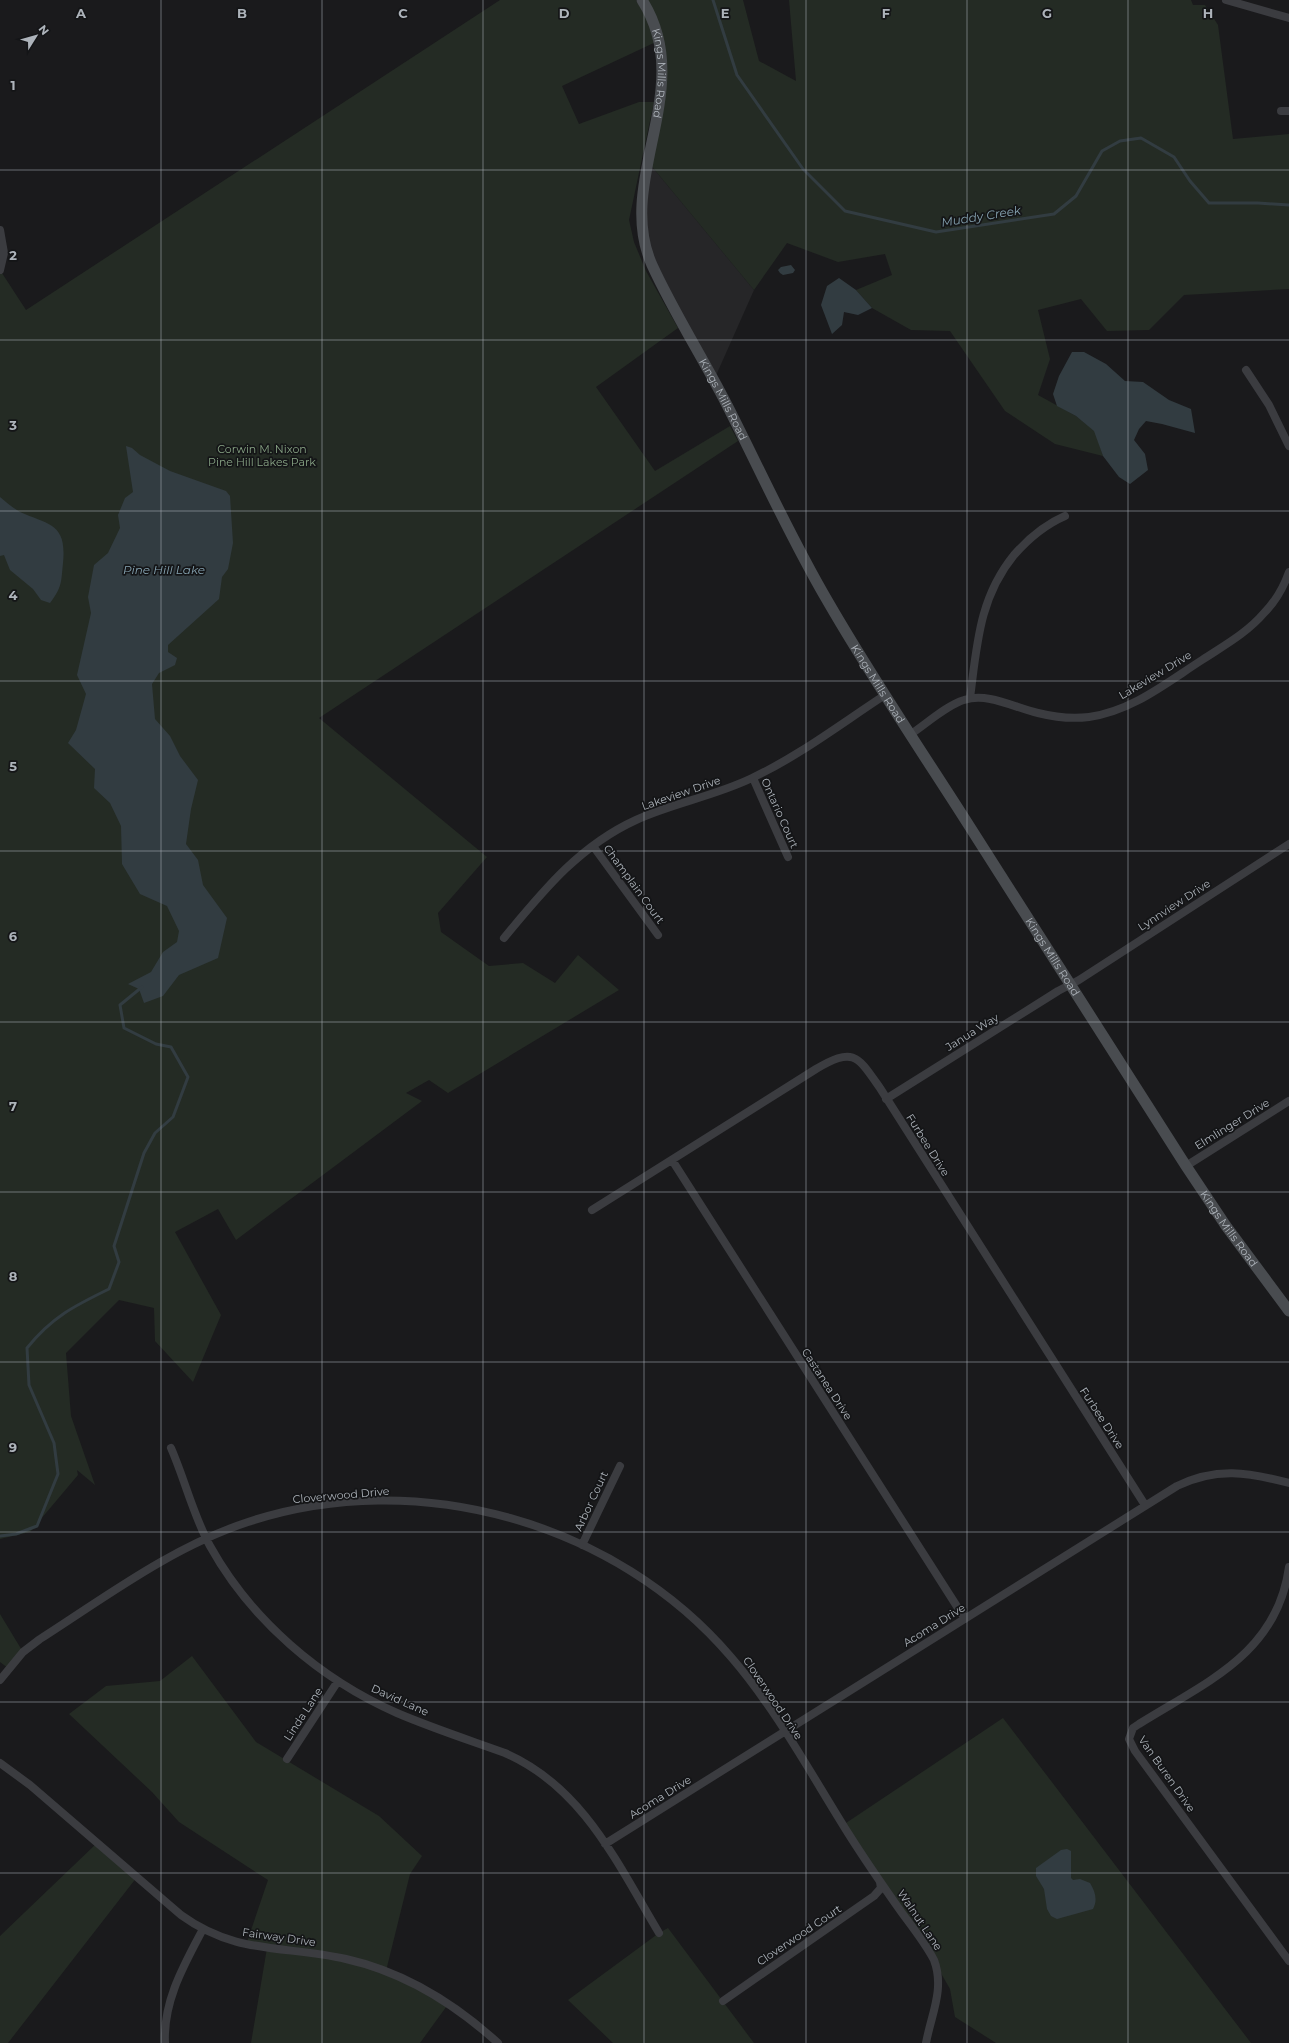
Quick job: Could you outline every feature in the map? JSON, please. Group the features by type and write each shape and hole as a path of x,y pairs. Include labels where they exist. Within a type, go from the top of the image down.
{"street":[{"name":"Kings Mills Road","path":"642,0 657,29 661,46 663,67 660,101 642,212 644,244 666,293 714,380 815,579 885,695 1186,1166 1226,1226 1289,1311"},
{"path":"1226,0 1289,18"},
{"path":"0,230 4,253 0,270"},
{"path":"1246,370 1269,405 1289,446"},
{"path":"911,734 957,703 970,698 982,615 993,586 1004,567 1034,534 1045,526 1065,516"},
{"name":"Lakeview Drive","path":"970,698 983,698 1038,713 1074,718 1103,714 1123,708 1149,695 1232,641 1255,623 1269,607 1289,572"},
{"name":"Lakeview Drive","path":"504,938 559,873 593,846 635,821 753,778 788,759 885,695"},
{"name":"Ontario Court","path":"753,778 788,857"},
{"name":"Lynnview Drive","path":"1071,984 1289,844"},
{"name":"Champlain Court","path":"593,846 658,935"},
{"name":"Janua Way","path":"886,1099 1071,984"},
{"name":"Furbee Drive","path":"592,1210 816,1069 841,1056 853,1058 864,1065 1145,1505"},
{"name":"Elmlinger Drive","path":"1186,1166 1289,1101"},
{"name":"Castanea Drive","path":"672,1160 965,1619"},
{"name":"David Lane","path":"171,1448 206,1538 226,1572 256,1610 308,1659 338,1680 398,1714 505,1753 536,1770 574,1802 605,1844 659,1933"},
{"name":"Arbor Court","path":"582,1545 620,1466"},
{"name":"Acoma Drive","path":"605,1844 1145,1505 1186,1482 1213,1474 1245,1473 1289,1483"},
{"name":"Cloverwood Drive","path":"0,1680 23,1652 40,1639 154,1565 206,1538 245,1523 286,1512 328,1505 393,1501 428,1503 491,1513 546,1529 599,1552 648,1582 698,1622 732,1658 754,1686 880,1882"},
{"name":"Van Buren Drive","path":"1289,1567 1288,1578 1277,1611 1266,1630 1249,1650 1233,1664 1133,1728 1129,1739 1135,1752 1289,1961"},
{"name":"Linda Lane","path":"287,1759 338,1680"},
{"name":"Fairway Drive","path":"0,1763 30,1785 181,1915 203,1930 225,1940 246,1945 324,1955 359,1962 386,1971 412,1982 448,2003 498,2043"},
{"name":"Cloverwood Court","path":"723,2001 874,1896 881,1888 880,1882"},
{"name":"Walnut Lane","path":"880,1882 930,1954 936,1967 939,1981 938,1989 926,2043"},
{"path":"165,2043 167,2012 173,1992 180,1972 203,1930"}],"shaded area":[{"path":"649,163 754,290 714,380 644,244"}],"green space":[{"name":"Corwin M. Nixon Pine Hill Lakes Park","path":"500,0 636,0 647,19 637,0 743,0 759,61 796,81 789,0 1191,0 1193,5 1205,5 1218,25 1233,139 1289,134 1289,289 1184,295 1149,330 1107,331 1081,299 1038,310 1050,359 1038,395 1076,416 1095,431 1103,456 1055,444 1005,411 950,331 911,330 872,308 856,290 892,275 885,254 838,262 787,243 754,290 649,163 660,101 658,41 562,86 579,124 639,102 654,102 629,220 634,242 646,271 678,328 596,387 655,471 730,426 738,441 319,718 487,857 438,913 441,932 489,966 523,963 555,983 578,955 619,990 448,1093 429,1080 406,1093 422,1101 236,1240 218,1209 175,1232 221,1315 193,1382 155,1341 154,1308 119,1300 66,1353 71,1416 95,1485 77,1470 78,1475 30,1532 0,1539 0,270 26,310"},
{"path":"0,1614 23,1652 8,1668 0,1662"},
{"path":"192,1656 256,1742 379,1816 422,1856 410,1874 386,1971 449,2003 420,2043 251,2043 267,1948 246,1945 268,1880 179,1822 152,1792 69,1714 106,1686 160,1681"},
{"path":"1003,1718 1251,2043 996,2043 955,2017 950,1989 930,1954 843,1825"},
{"path":"97,1843 137,1877 8,2043 0,2043 0,1936"},
{"path":"668,1928 754,2043 613,2043 568,2000 659,1933"}],"water":[{"path":"791,265 795,270 793,273 783,275 778,270 781,267"},
{"path":"839,278 856,290 872,308 858,315 844,312 842,325 832,334 821,305 827,286"},
{"path":"1072,352 1084,352 1106,364 1125,381 1143,382 1169,400 1191,409 1195,433 1146,421 1139,429 1134,440 1145,454 1148,470 1130,484 1119,477 1103,456 1094,431 1076,416 1057,406 1053,394 1059,376"},
{"name":"Pine Hill Lake","path":"126,446 132,448 140,455 170,471 226,491 230,496 233,543 228,569 222,577 219,599 168,645 168,652 177,658 175,665 159,673 152,684 155,719 170,736 180,756 198,780 191,809 186,844 198,860 203,885 227,918 218,958 179,975 163,996 144,1003 139,989 128,984 151,972 163,952 177,942 179,931 167,906 140,894 122,864 121,826 110,803 94,788 95,769 68,743 76,730 86,694 77,675 91,613 88,597 94,565 108,553 120,528 118,515 125,498 133,492"},
{"path":"0,497 20,512 54,527 59,533 62,540 63,550 62,575 59,589 50,603 41,600 33,589 10,570 4,555 0,556"},
{"path":"1067,1849 1071,1851 1071,1878 1073,1880 1080,1879 1090,1883 1096,1899 1095,1906 1093,1909 1057,1919 1051,1916 1047,1909 1044,1889 1036,1876 1036,1868 1061,1850"}],"waterway":[{"name":"Muddy Creek","path":"713,0 737,75 803,169 845,211 936,232 1054,214 1076,196 1102,151 1120,141 1141,138 1174,157 1190,181 1209,203 1258,203 1289,205"},
{"path":"0,1536 16,1534 37,1526 58,1474 54,1443 29,1385 27,1348 45,1328 64,1313 109,1289 119,1262 114,1246 144,1153 155,1133 173,1117 188,1077 171,1047 156,1044 124,1028 120,1005 142,987"}]}
